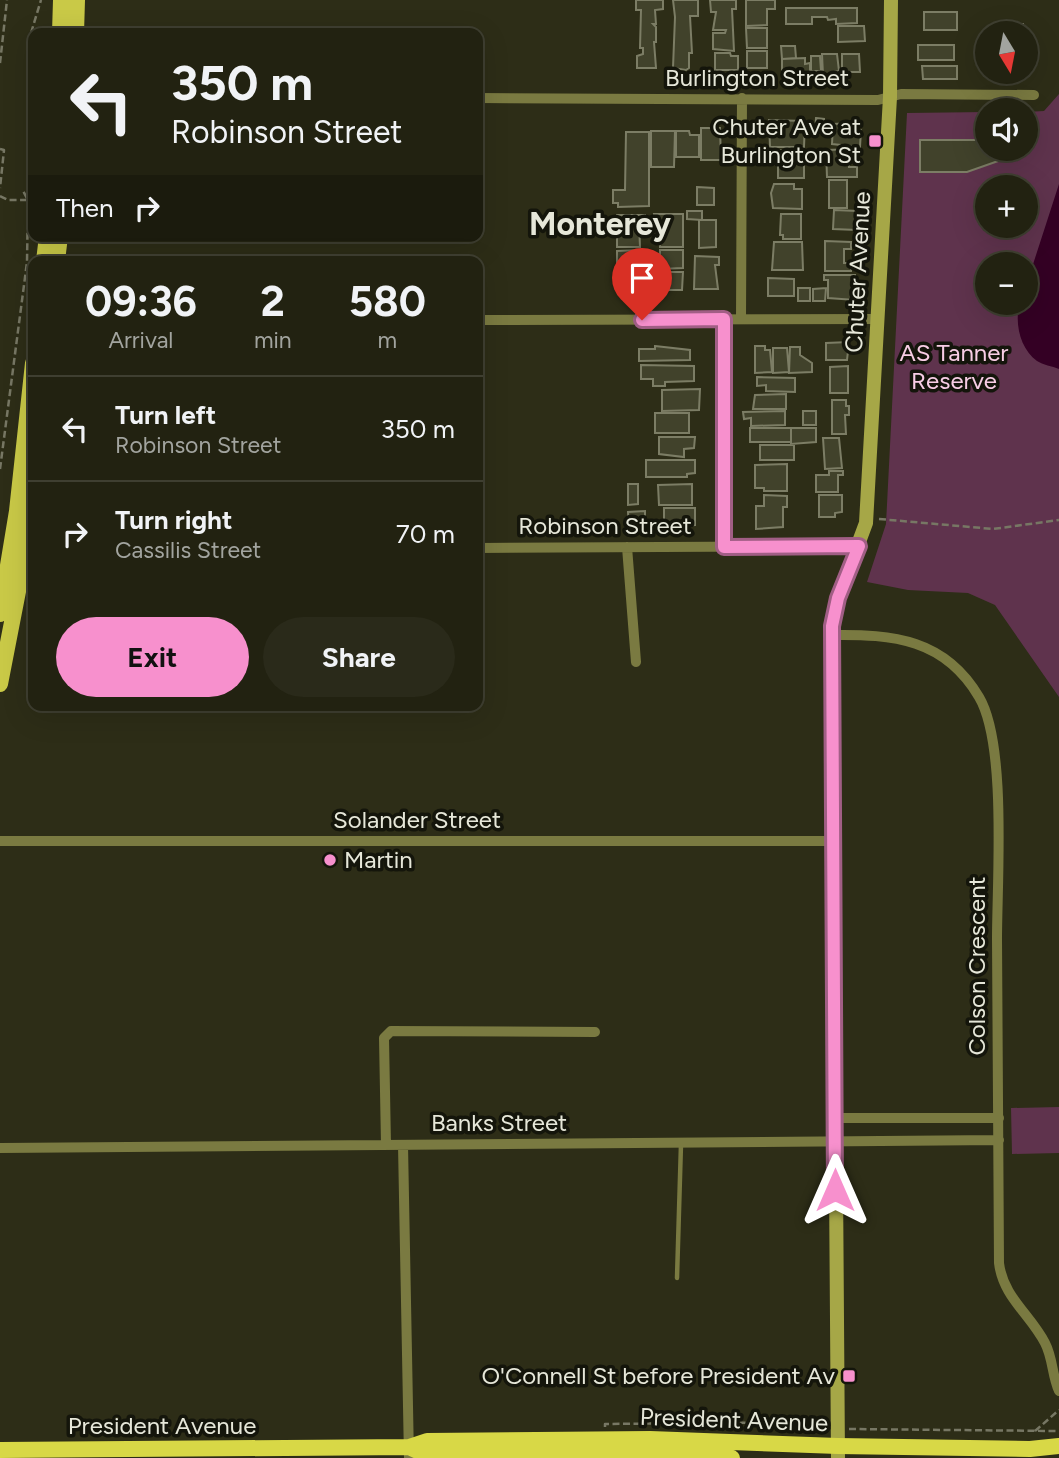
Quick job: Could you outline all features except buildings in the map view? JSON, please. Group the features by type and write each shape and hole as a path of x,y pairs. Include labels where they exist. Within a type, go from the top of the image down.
{"highway":[{"name":"President Avenue","path":"409,1453 428,1441 626,1439 838,1452 1030,1449 1059,1446"},
{"name":"President Avenue","path":"0,1450 650,1454 732,1458"}],"main road":[{"path":"60,28 61,0"},
{"path":"76,28 77,0"},
{"name":"Chuter Avenue","path":"838,1452 832,635 838,598 866,523 890,97 891,0"},
{"path":"0,614 18,511 28,412"},
{"path":"0,684 28,555"}],"street":[{"name":"Burlington Street","path":"483,98 878,100 901,94 1034,95"},
{"path":"741,319 742,98"},
{"path":"724,319 724,547"},
{"path":"483,320 878,319"},
{"name":"Robinson Street","path":"483,548 859,546"},
{"path":"627,547 636,662"},
{"name":"Colson Crescent","path":"832,635 886,635 927,647 961,673 979,697 990,720 997,805 1001,1274 1017,1306 1046,1346 1053,1378 1059,1391"},
{"name":"Solander Street","path":"0,841 833,841"},
{"path":"386,1145 384,1038 391,1031 595,1032"},
{"path":"835,1118 999,1118"},
{"name":"Banks Street","path":"0,1148 999,1140"},
{"path":"403,1145 409,1453"}],"lane":[{"path":"677,1278 681,1143"}],"path":[{"path":"0,63 7,0"},
{"path":"33,28 41,0"},
{"path":"0,149 4,150 0,188"},
{"path":"0,469 27,262 28,200 22,189"},
{"path":"0,196 8,200 28,200"},
{"path":"866,523 879,519 897,519 1007,529 1059,520"},
{"path":"1035,1431 1059,1410"},
{"path":"604,1424 811,1422 820,1426"},
{"path":"854,1430 1059,1432"}],"green space":[{"name":"AS Tanner Reserve","path":"1059,94 1059,697 995,605 968,593 908,590 867,582 886,524 907,113 975,112 975,161 1038,161 1038,111 1044,111"},
{"path":"1059,1107 1059,1153 1012,1154 1011,1108"}],"shaded area":[{"path":"1059,184 1059,369 1031,356 1026,350 1018,327 1018,315 1038,315 1037,252"}],"place":[{"name":"Chuter Ave at Burlington St","path":"875,141"},
{"name":"Martin","path":"330,860"},
{"name":"O'Connell St before President Av","path":"849,1376"}],"district":[{"name":"Monterey","path":"600,224"}],"route":[{"path":"642,320 724,319 724,547 859,546 838,598 832,626 835,1190"}]}
